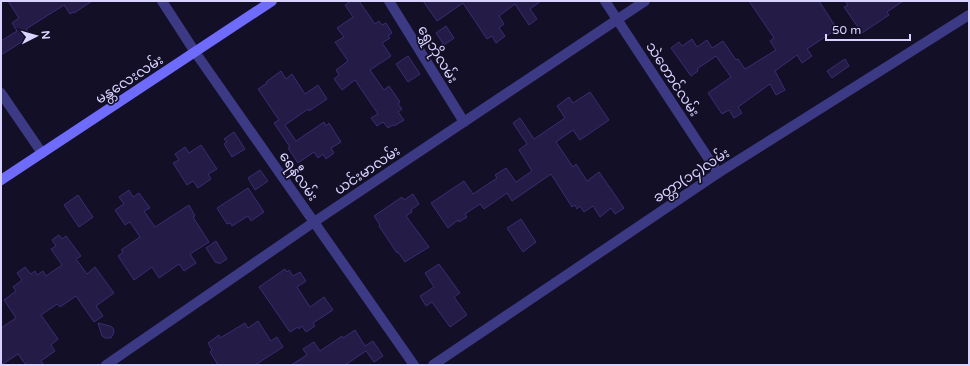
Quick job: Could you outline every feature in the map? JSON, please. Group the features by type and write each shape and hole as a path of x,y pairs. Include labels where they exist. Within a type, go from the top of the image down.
{"main road":[{"name":"မန္တလေးလမ်း","path":"1,180 272,1"}],"street":[{"name":"ရေနီလမ်း","path":"162,1 195,52 414,365"},
{"name":"ရွှေဘိုလမ်း","path":"388,1 464,122"},
{"name":"သဲတောင်လမ်း","path":"605,1 718,173"},
{"name":"ယင်းမာလမ်း","path":"106,365 314,222 645,1"},
{"name":"ခတ္တာ(၁၄)လမ်း","path":"433,365 718,173 969,15"},
{"path":"1,93 42,153"}],"building":[{"path":"8,1 92,1 70,14 64,5 26,29 31,36 1,55 1,41 17,31 12,23 19,18"},
{"path":"351,1 359,1 375,24 379,21 382,25 386,23 392,33 388,36 390,38 382,43 391,56 370,70 384,90 389,86 400,102 398,104 402,109 398,112 404,120 388,128 383,122 377,126 371,118 378,114 355,80 342,90 334,79 339,75 336,70 348,61 335,42 344,37 337,28 353,17 345,5"},
{"path":"423,1 541,1 530,9 537,19 529,25 515,4 499,16 504,24 499,28 505,36 496,43 492,36 487,39 463,3 437,21"},
{"path":"749,1 819,1 837,29 807,49 812,56 802,63 797,55 775,71 785,90 776,95 770,84 738,107 742,113 734,118 729,110 722,114 708,93 731,77 716,56 697,69 698,71 691,76 671,48 679,42 682,46 692,39 697,47 707,40 712,48 723,41 736,60 738,59 745,69 776,50 770,41 774,38"},
{"path":"845,1 903,1 887,12 889,15 862,33 844,7 848,5"},
{"path":"446,26 454,38 444,45 436,33"},
{"path":"408,56 420,74 408,82 396,64"},
{"path":"845,59 849,66 832,78 827,71"},
{"path":"281,71 286,79 292,74 305,94 318,85 327,99 309,111 308,109 285,125 296,141 324,122 326,126 329,123 341,142 331,148 334,153 326,159 323,154 318,158 314,152 298,163 288,148 290,147 274,123 279,120 258,89"},
{"path":"590,92 609,120 580,140 573,130 556,142 573,167 576,164 587,181 599,172 624,208 615,214 611,208 600,217 593,206 584,212 580,206 577,209 575,205 572,207 551,174 512,201 507,193 484,209 480,204 465,214 467,217 459,222 458,220 448,228 431,203 464,181 473,194 497,178 495,175 506,168 516,182 532,171 519,150 527,144 513,123 520,118 534,139 565,118 557,106 569,97 573,103"},
{"path":"234,132 245,149 232,157 224,144 227,142 224,139"},
{"path":"201,145 217,169 208,174 211,179 198,188 193,181 187,185 173,163 179,160 175,154 185,147 189,153"},
{"path":"260,170 268,181 255,190 248,178"},
{"path":"248,188 264,212 251,221 248,216 232,226 230,223 227,224 217,208"},
{"path":"129,190 133,197 139,193 150,208 144,211 155,227 189,205 195,216 193,217 209,242 190,254 196,263 184,271 179,264 159,278 152,267 134,280 118,256 123,252 121,250 140,237 130,222 125,225 115,210 124,204 119,197"},
{"path":"413,194 419,204 406,216 429,247 405,262 398,252 397,253 374,216 402,197 404,200"},
{"path":"78,195 93,217 79,227 64,205"},
{"path":"521,219 536,242 523,252 507,228"},
{"path":"59,235 62,239 66,236 81,256 76,259 87,274 95,267 114,293 96,306 103,316 94,322 76,296 60,307 57,304 41,315 58,339 51,345 55,351 41,361 44,365 26,365 18,354 1,365 1,328 16,318 4,300 16,291 13,287 22,280 17,273 25,267 31,274 35,271 37,275 43,271 46,276 62,265 51,249 56,246 52,240"},
{"path":"216,241 227,259 219,264 218,262 216,263 206,248"},
{"path":"439,264 460,293 454,297 467,315 450,327 432,302 426,306 420,296 434,287 425,273"},
{"path":"285,269 287,272 289,270 293,276 300,272 306,281 297,287 310,307 324,297 333,310 313,323 315,326 306,332 302,326 299,329 298,327 290,332 259,287"},
{"path":"258,321 271,341 277,337 283,347 255,365 218,365 210,352 212,350 208,343 219,335 220,338 245,323 248,328"},
{"path":"98,323 113,328 114,332 111,338 105,338 102,336"},
{"path":"355,330 365,346 373,341 383,356 374,362 366,351 345,365 291,365 307,355 303,349 314,342 320,351 342,336 343,338"}]}
